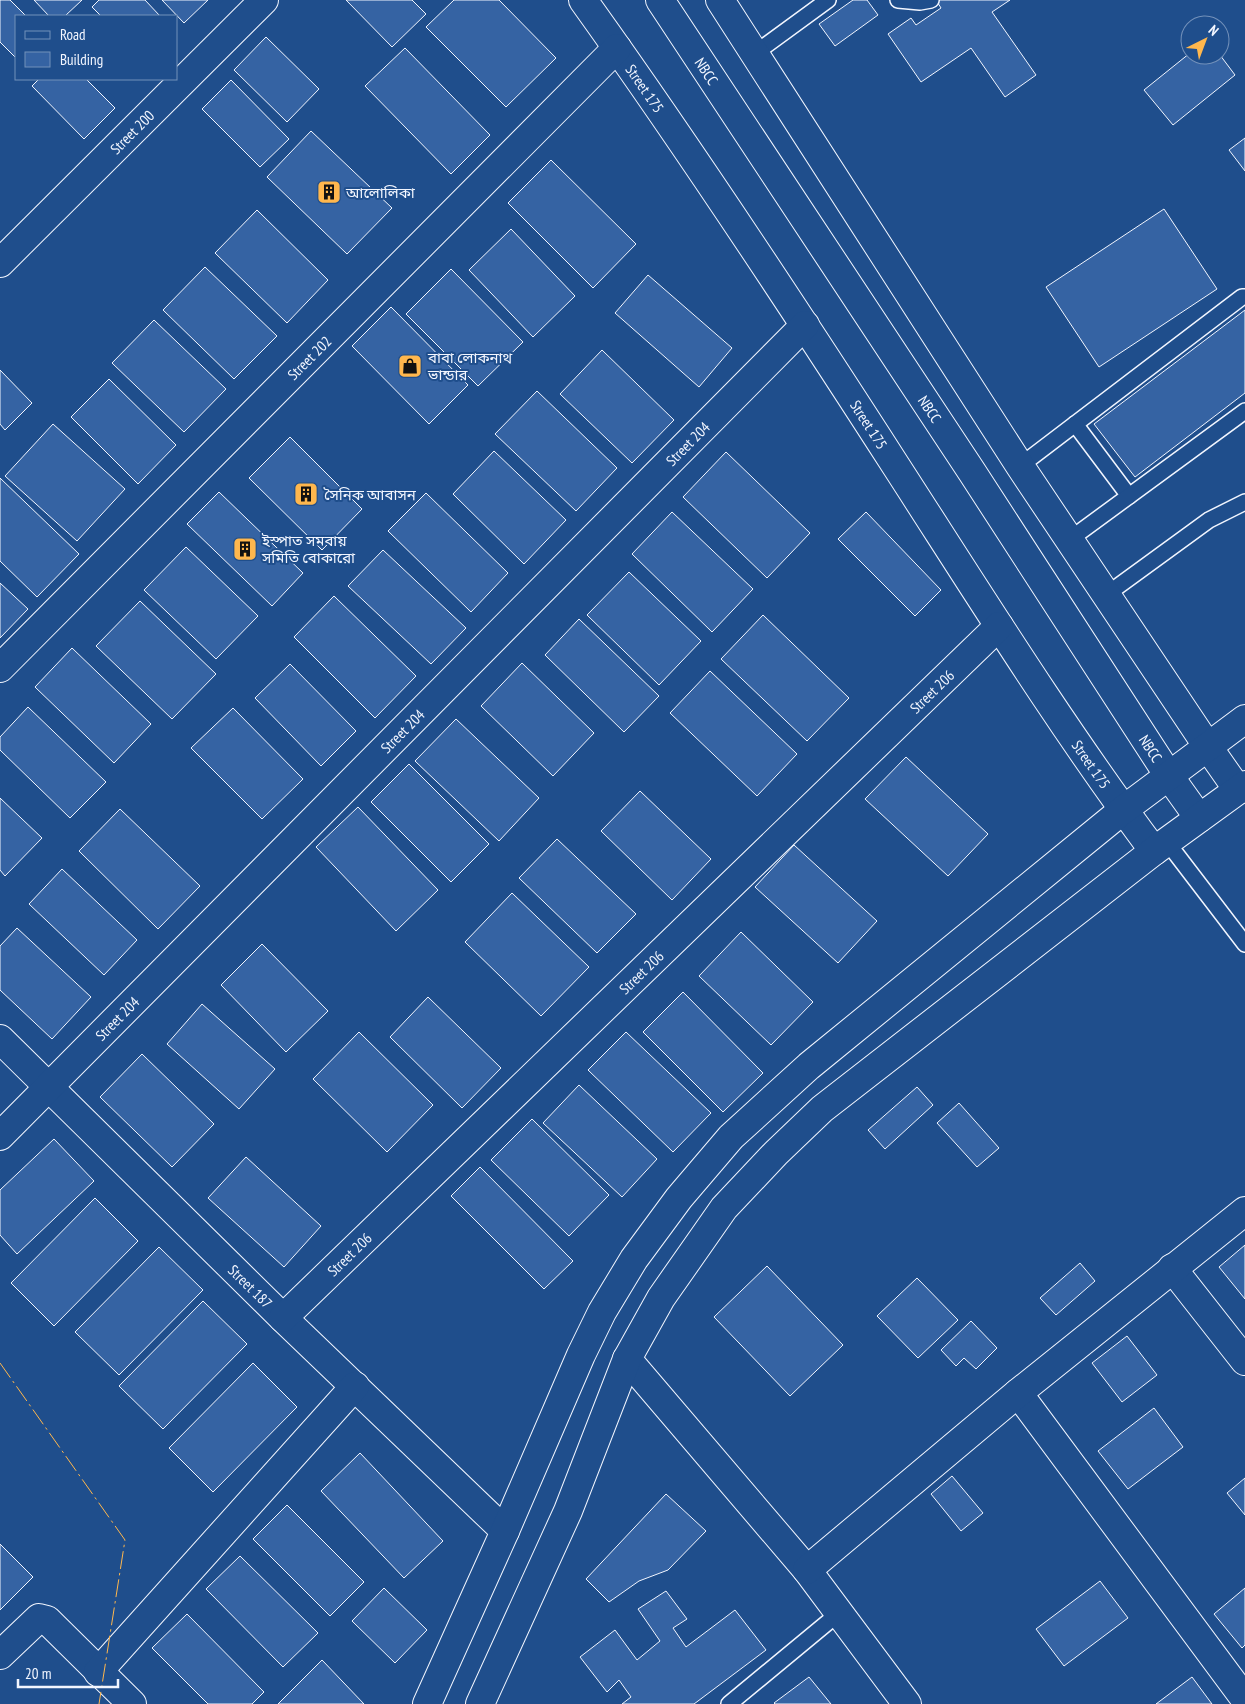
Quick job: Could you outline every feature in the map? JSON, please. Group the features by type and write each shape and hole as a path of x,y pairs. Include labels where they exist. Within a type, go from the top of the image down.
{"street":[{"name":"Street 200","path":"0,263 264,0"},
{"name":"Street 175","path":"583,0 618,48 805,325 999,626 1123,810 1160,847"},
{"name":"NBCC","path":"660,0 972,472 1169,776 1199,818"},
{"path":"480,1704 568,1511 628,1359 661,1298 719,1216 776,1153 822,1109 1160,847 1242,787 1208,747 1069,540 720,0"},
{"name":"Street 202","path":"0,668 618,48"},
{"name":"Street 204","path":"0,1136 805,325"},
{"name":"Street 206","path":"283,1318 999,626"},
{"path":"427,1704 505,1531 581,1355 602,1312 634,1259 679,1198 731,1137 809,1066 1123,810 1245,719"},
{"name":"Street 187","path":"0,1039 283,1318 505,1531"},
{"path":"807,1570 1018,1393 1245,1211"},
{"path":"1172,1268 1245,1361"},
{"path":"628,1359 807,1570 907,1704"},
{"path":"98,1672 355,1386"},
{"path":"1018,1393 1245,1699"},
{"path":"0,1655 39,1618 47,1620 132,1704"}],"lane":[{"path":"754,54 828,0"},
{"path":"898,0 920,2 931,0"},
{"path":"1020,466 1242,297 1245,297"},
{"path":"1069,540 1245,411"},
{"path":"1075,424 1129,496"},
{"path":"1106,595 1209,520 1245,502"},
{"path":"1160,847 1245,944"},
{"path":"729,1704 839,1613"}],"building":[{"path":"0,0 10,0 25,15 15,15 15,57 0,42"},
{"path":"34,0 82,0 66,15 48,15"},
{"path":"99,0 145,0 159,15 100,15 92,7"},
{"path":"162,0 208,0 184,23"},
{"path":"346,0 412,0 426,14 392,47"},
{"path":"454,0 499,0 556,58 506,107 426,27"},
{"path":"853,0 867,0 878,15 835,46 819,24"},
{"path":"936,0 1010,0 992,12 1036,75 1005,97 971,48 921,82 888,34 911,18 916,25 941,8"},
{"path":"266,37 319,89 287,122 234,70"},
{"path":"405,48 490,135 451,174 365,86"},
{"path":"1180,61 1180,65 1228,65 1235,75 1173,125 1144,90"},
{"path":"38,80 87,80 115,108 84,139 32,86"},
{"path":"231,80 289,139 260,167 202,109"},
{"name":"আলোলিকা","path":"311,131 392,208 347,254 267,177"},
{"path":"1245,138 1245,171 1229,150"},
{"path":"551,160 636,244 593,288 508,203"},
{"path":"1164,209 1217,289 1099,367 1046,287"},
{"path":"257,210 328,280 287,323 215,253"},
{"path":"511,229 575,296 533,337 469,270"},
{"path":"205,267 277,336 234,379 163,310"},
{"path":"451,269 523,342 478,386 406,314"},
{"path":"648,275 732,348 699,387 615,313"},
{"name":"বাবা লোকনাথ ভান্ডার","path":"391,307 468,385 429,424 352,346"},
{"path":"1245,310 1245,393 1135,477 1094,424"},
{"path":"154,320 226,389 184,432 112,363"},
{"path":"602,350 674,420 632,463 560,394"},
{"path":"0,370 32,403 5,430 0,424"},
{"path":"109,379 176,445 138,484 71,417"},
{"path":"537,391 617,468 576,511 495,434"},
{"path":"53,424 125,489 77,541 5,476"},
{"name":"সৈনিক আবাসন","path":"290,437 362,509 322,550 249,478"},
{"path":"494,451 566,520 524,564 453,494"},
{"path":"726,452 810,533 767,578 683,497"},
{"path":"0,478 79,554 37,597 0,561"},
{"name":"ইস্পাত সমবায় সমিতি বোকারো","path":"219,492 303,573 272,606 187,524"},
{"path":"426,493 508,573 471,612 388,531"},
{"path":"672,512 753,589 712,632 632,554"},
{"path":"866,512 941,590 915,616 838,539"},
{"path":"186,547 258,616 216,659 144,590"},
{"path":"383,550 466,628 431,664 348,586"},
{"path":"629,572 701,641 659,685 587,615"},
{"path":"0,583 28,609 0,638"},
{"path":"334,596 416,676 375,718 294,637"},
{"path":"140,601 216,674 172,719 96,646"},
{"path":"763,615 849,698 807,741 721,659"},
{"path":"579,619 659,696 624,732 545,655"},
{"path":"72,648 151,724 114,763 35,687"},
{"path":"522,663 594,733 553,776 481,706"},
{"path":"290,664 356,731 321,766 255,698"},
{"path":"710,671 797,754 757,796 670,713"},
{"path":"28,707 106,782 70,818 0,750 0,737"},
{"path":"233,708 303,779 262,819 191,748"},
{"path":"456,719 539,798 499,841 415,761"},
{"path":"906,757 988,834 948,876 865,799"},
{"path":"409,764 489,844 451,882 371,802"},
{"path":"640,791 711,859 672,900 601,831"},
{"path":"0,798 42,838 5,876 0,870"},
{"path":"358,807 438,890 396,931 316,847"},
{"path":"120,809 200,886 158,929 79,851"},
{"path":"557,839 636,914 597,953 519,878"},
{"path":"794,845 877,921 838,963 755,887"},
{"path":"62,869 137,940 104,975 29,904"},
{"path":"512,893 589,967 541,1016 465,942"},
{"path":"17,928 91,997 52,1039 0,990 0,946"},
{"path":"741,932 813,1002 771,1045 699,976"},
{"path":"262,944 328,1011 286,1052 221,985"},
{"path":"683,992 763,1073 723,1112 643,1032"},
{"path":"428,997 501,1068 462,1108 390,1037"},
{"path":"202,1004 275,1069 239,1109 167,1044"},
{"path":"359,1032 433,1105 387,1152 313,1079"},
{"path":"626,1032 711,1113 673,1152 588,1070"},
{"path":"142,1054 214,1124 172,1167 100,1097"},
{"path":"579,1085 657,1159 622,1197 543,1123"},
{"path":"917,1087 933,1105 885,1149 868,1130"},
{"path":"959,1103 999,1148 977,1167 937,1123"},
{"path":"532,1119 609,1195 569,1236 491,1160"},
{"path":"54,1139 94,1181 17,1254 0,1235 0,1190"},
{"path":"246,1157 321,1226 284,1267 208,1198"},
{"path":"480,1167 573,1261 544,1289 451,1196"},
{"path":"95,1198 138,1241 54,1326 11,1283"},
{"path":"1245,1245 1245,1299 1219,1267"},
{"path":"159,1247 203,1290 119,1375 75,1332"},
{"path":"1080,1263 1095,1281 1056,1315 1040,1298"},
{"path":"767,1266 843,1345 790,1396 714,1317"},
{"path":"917,1278 958,1320 918,1358 877,1316"},
{"path":"203,1301 247,1344 163,1429 119,1386"},
{"path":"971,1321 997,1348 976,1369 964,1358 956,1366 941,1350"},
{"path":"1127,1336 1157,1375 1122,1402 1092,1363"},
{"path":"253,1363 297,1407 213,1492 169,1448"},
{"path":"1154,1408 1183,1447 1128,1489 1098,1451"},
{"path":"360,1453 443,1541 404,1578 321,1491"},
{"path":"952,1476 983,1513 961,1531 931,1494"},
{"path":"1245,1478 1245,1515 1227,1493"},
{"path":"666,1494 706,1531 668,1570 639,1581 609,1602 586,1579"},
{"path":"287,1505 364,1582 330,1616 253,1539"},
{"path":"0,1544 33,1577 0,1610"},
{"path":"240,1556 318,1633 283,1667 206,1589"},
{"path":"1100,1581 1128,1618 1064,1666 1036,1629"},
{"path":"384,1588 427,1630 395,1663 352,1621"},
{"path":"1245,1588 1245,1645 1242,1648 1214,1614"},
{"path":"666,1591 687,1619 673,1628 686,1647 735,1610 766,1650 694,1704 622,1704 631,1697 619,1680 607,1692 580,1657 615,1630 637,1660 660,1641 638,1609"},
{"path":"187,1614 264,1692 252,1704 208,1704 152,1648"},
{"path":"322,1660 364,1704 278,1704"},
{"path":"809,1677 831,1704 774,1703"},
{"path":"1192,1677 1212,1704 1156,1704"}],"power":[{"path":"0,1363 125,1540 99,1704"}],"place":[{"name":"আলোলিকা","path":"329,192"},
{"name":"বাবা লোকনাথ ভান্ডার","path":"410,366"},
{"name":"সৈনিক আবাসন","path":"306,494"},
{"name":"ইস্পাত সমবায় সমিতি বোকারো","path":"245,549"}]}
